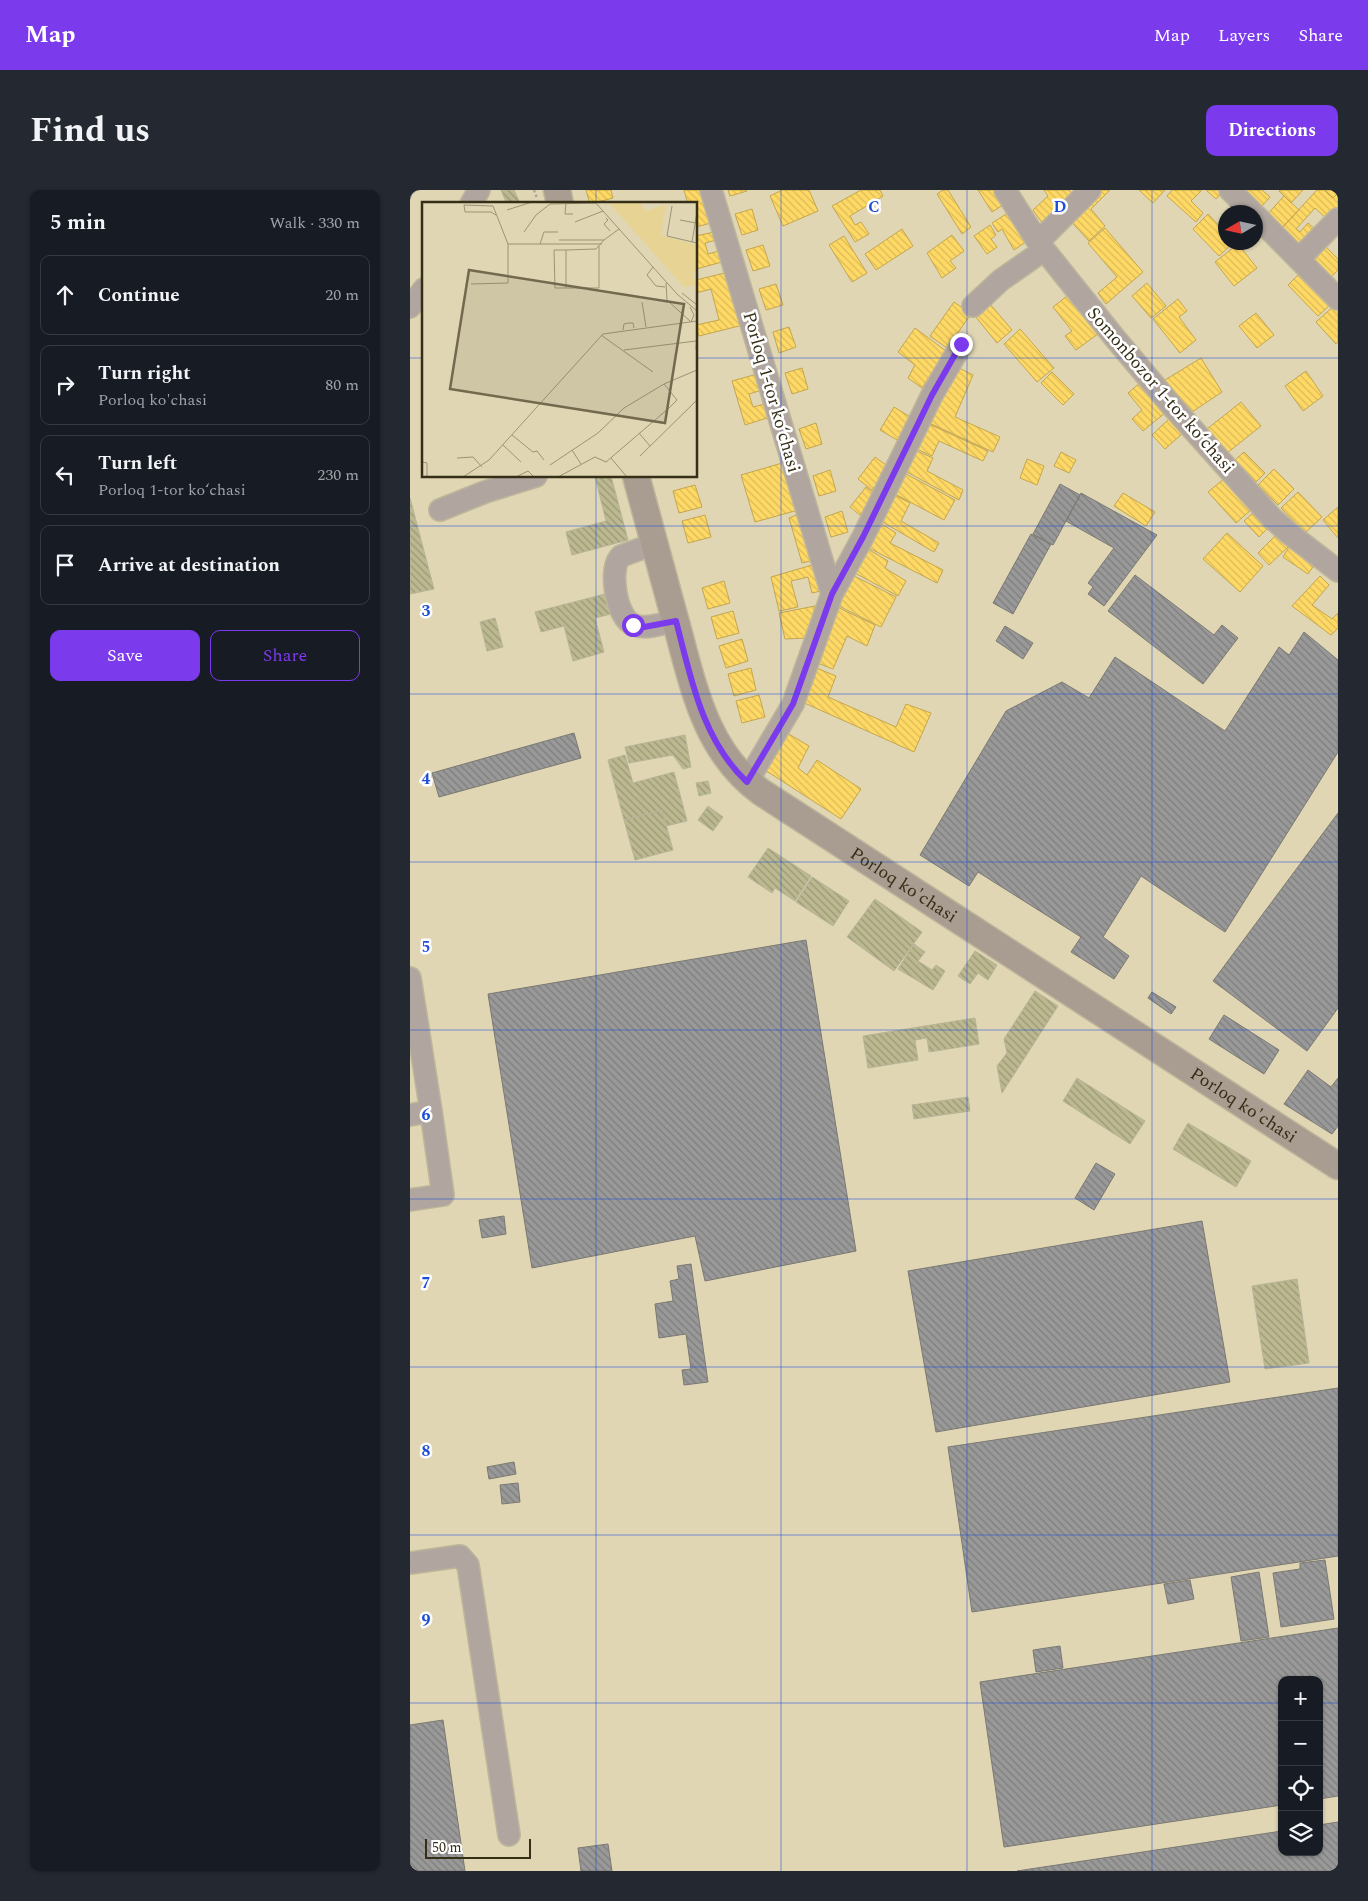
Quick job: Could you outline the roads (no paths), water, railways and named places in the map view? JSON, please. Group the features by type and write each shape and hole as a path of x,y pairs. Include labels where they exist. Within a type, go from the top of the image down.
{"main road":[{"name":"Porloq ko'chasi","path":"637,478 696,694 710,732 730,764 747,782 1338,1166"}],"street":[{"path":"472,202 479,190"},
{"name":"Porloq 1-tor koʻchasi","path":"711,190 832,594"},
{"name":"Somonbozor 1-tor koʻchasi","path":"1006,190 1041,246 1171,405 1272,518 1338,571"},
{"path":"974,306 1041,246 1090,190"},
{"path":"1230,190 1245,205"},
{"path":"1299,260 1338,219"},
{"path":"1263,223 1338,299"},
{"path":"410,307 422,292"},
{"path":"747,782 793,704 832,594 863,537 932,395 961,344"},
{"path":"440,510 486,492 530,478"},
{"path":"654,544 618,558 613,575 617,596 623,616 633,625 644,627 676,621"},
{"path":"410,978 443,1195 410,1200"},
{"path":"410,1115 431,1111"},
{"path":"410,1563 460,1556 468,1565 509,1835"}]}
